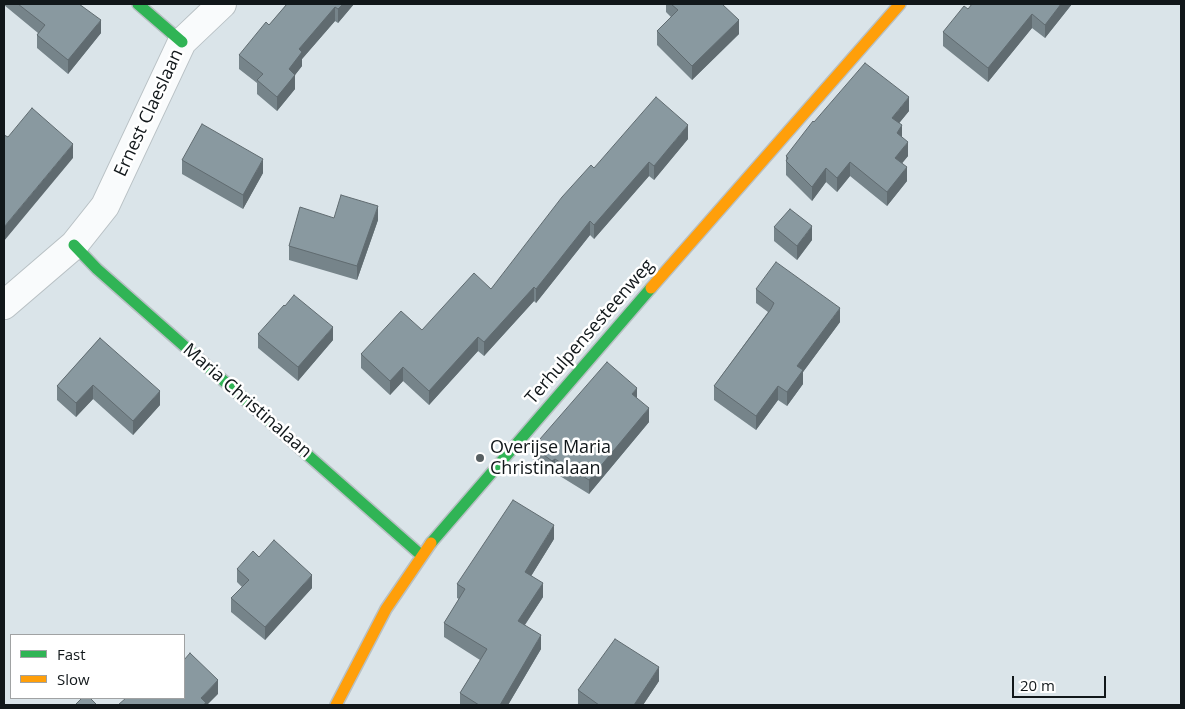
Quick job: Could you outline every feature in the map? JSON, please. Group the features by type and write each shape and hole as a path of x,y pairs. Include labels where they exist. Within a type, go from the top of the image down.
{"main road":[{"path":"138,4 182,42"},
{"name":"Terhulpensesteenweg","path":"336,705 386,608 421,555 546,407 900,4"},
{"name":"Maria Christinalaan","path":"74,245 97,269 421,555"}],"street":[{"name":"Ernest Claeslaan","path":"74,245 105,206 182,42 222,4"},
{"path":"4,304 74,245"}],"building":[{"path":"18,4 79,4 101,20 68,60 37,35 45,25"},
{"path":"287,4 343,4 338,9 335,7 299,49 302,52 289,69 295,75 277,97 257,80 263,74 239,55 266,22 269,25"},
{"path":"671,4 722,4 739,20 692,66 657,31 678,10"},
{"path":"972,4 1061,4 1045,25 1032,14 988,68 943,32 964,6 968,9"},
{"path":"865,63 909,97 892,118 902,125 897,133 908,142 895,158 907,167 887,192 850,162 837,178 826,168 812,187 786,161 788,158 786,156 813,121"},
{"path":"656,97 688,125 654,166 649,162 594,225 590,221 536,289 534,287 484,342 478,337 429,391 403,367 390,381 361,354 401,311 422,330 474,273 491,289 562,197 591,165 594,168"},
{"path":"32,108 73,144 4,227 4,135 8,137"},
{"path":"202,124 263,159 243,195 182,160"},
{"path":"341,195 378,206 357,266 289,246 300,207 334,218"},
{"path":"790,209 812,226 797,246 774,227"},
{"path":"776,262 840,308 797,366 803,370 787,392 778,386 756,416 714,386 774,303 756,289"},
{"path":"294,295 333,327 298,367 258,334"},
{"path":"100,338 160,391 133,421 93,385 76,403 57,386"},
{"path":"607,362 637,388 632,394 649,408 589,480 555,459 552,461 533,447"},
{"path":"513,500 554,525 525,572 543,583 518,621 541,635 500,705 479,705 460,693 487,649 444,623 465,589 457,584"},
{"path":"274,540 312,575 265,627 231,598 249,580 237,569 253,551 259,557"},
{"path":"615,639 659,667 634,705 599,705 578,690"},
{"path":"190,653 218,680 201,698 206,703 203,705 118,705 125,699 185,699 185,659"},
{"path":"81,699 91,699 97,705 75,705"}],"traffic: fast":[{"path":"138,4 182,42"},
{"path":"74,245 97,269 421,555"},
{"path":"431,543 651,288"}],"traffic: slow":[{"path":"651,288 900,4"},
{"path":"336,705 386,609 431,543"}],"place":[{"name":"Overijse Maria Christinalaan","path":"480,458"}]}
